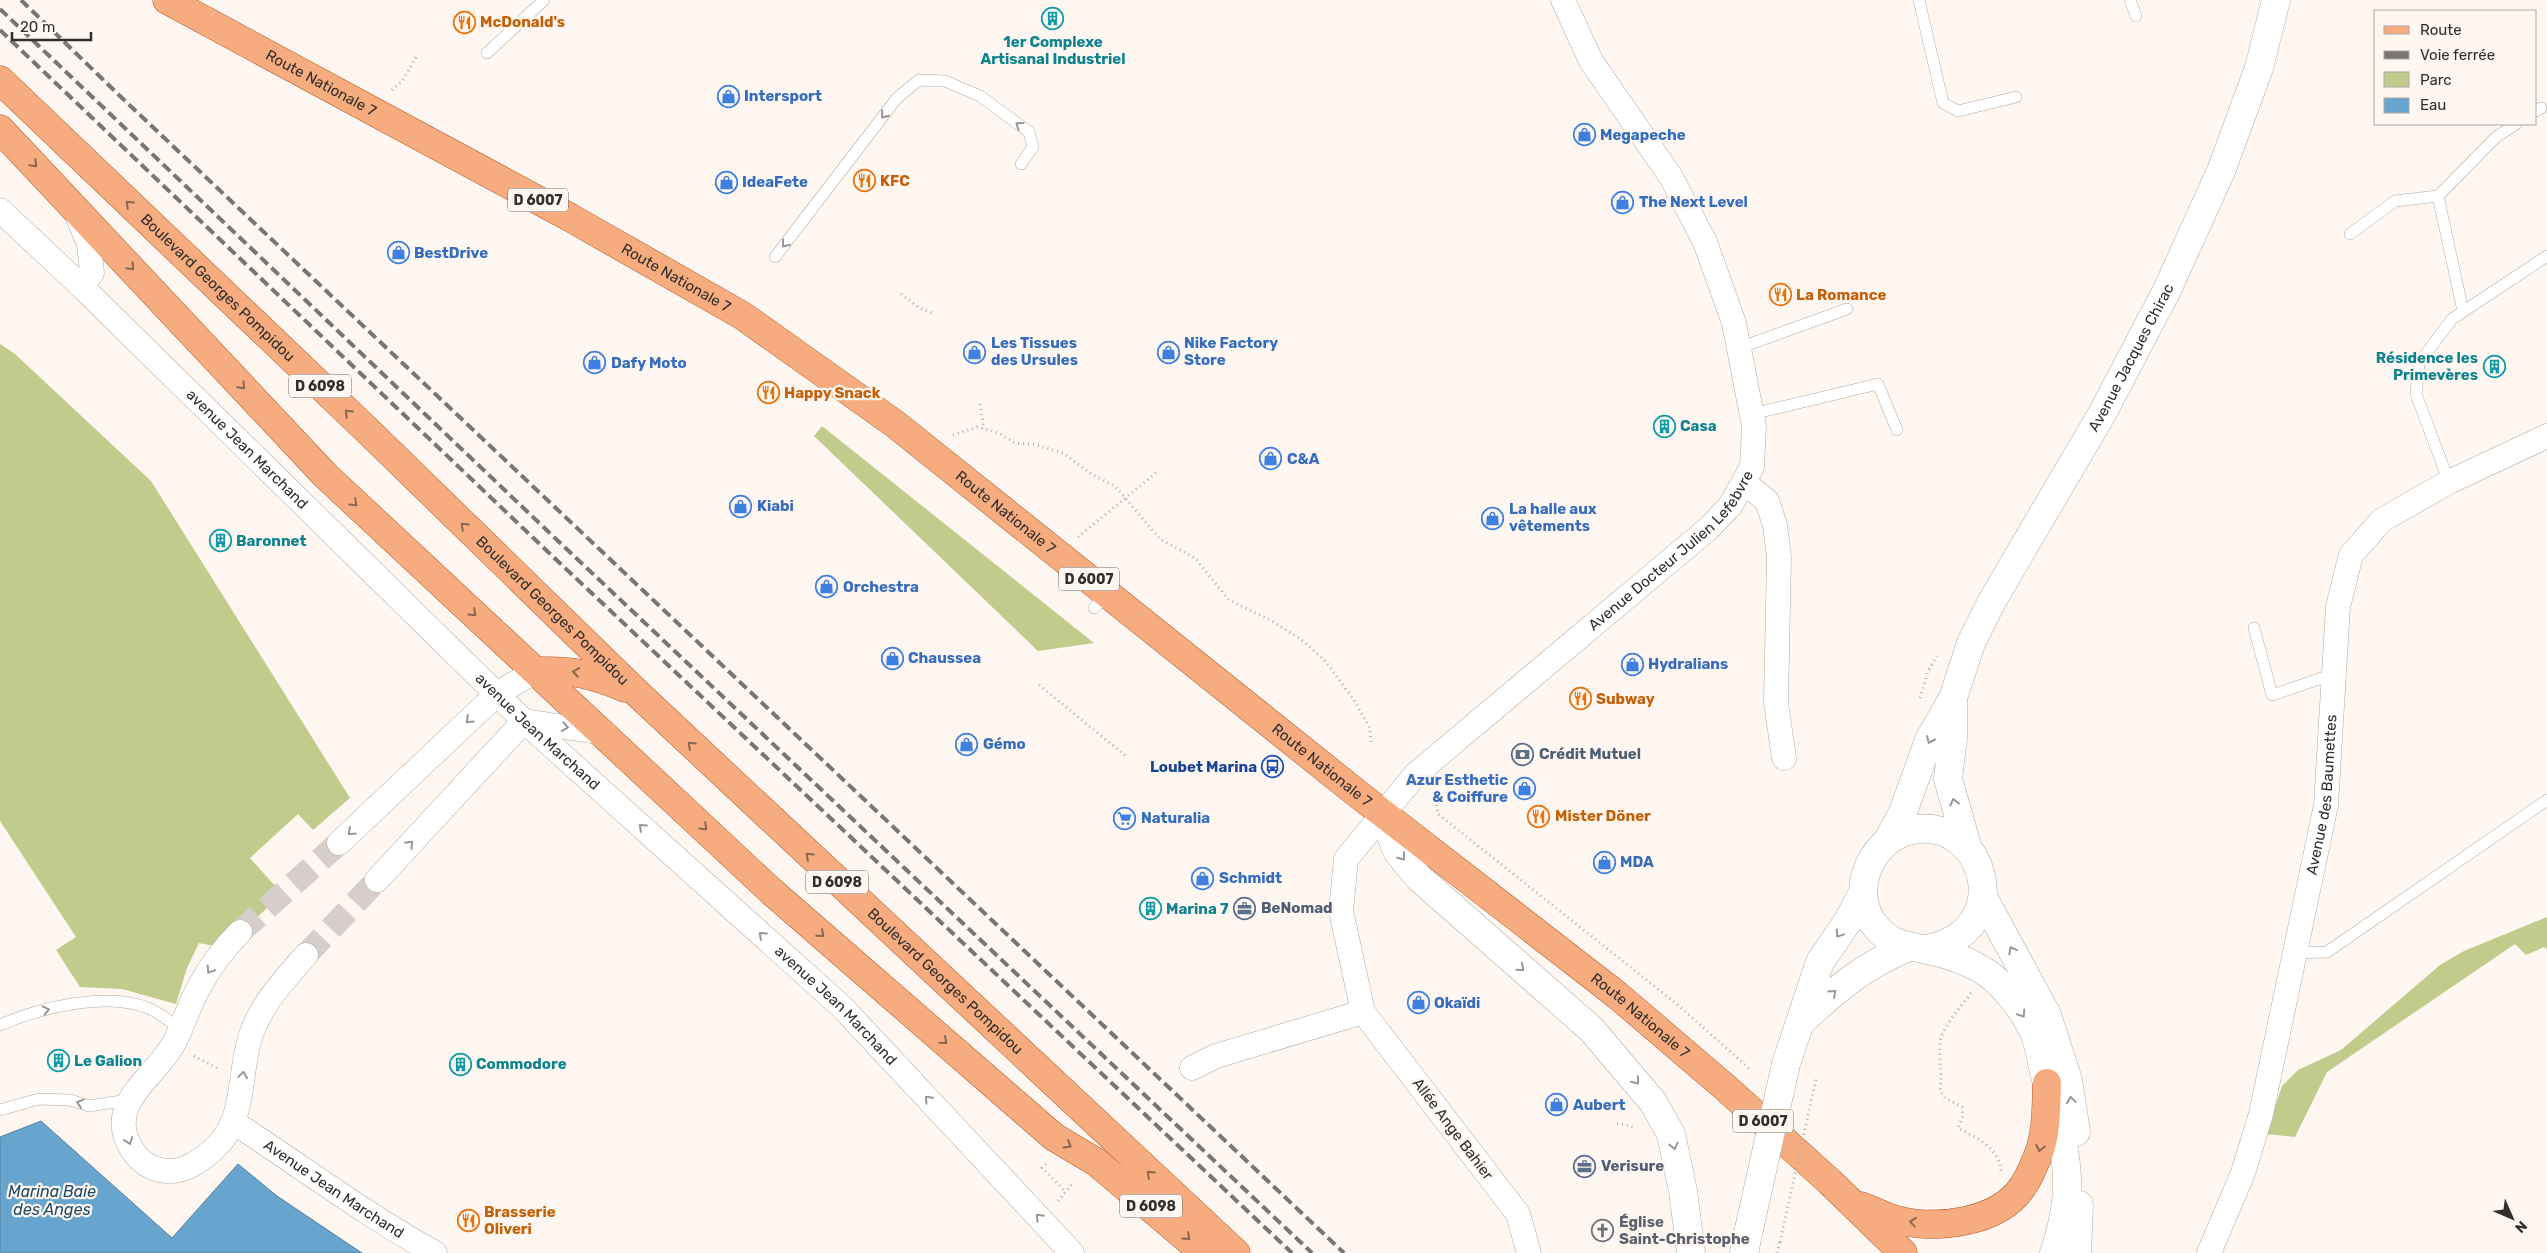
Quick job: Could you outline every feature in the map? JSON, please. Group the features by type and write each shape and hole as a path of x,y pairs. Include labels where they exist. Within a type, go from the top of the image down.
{"main road":[{"name":"Route Nationale 7","path":"167,0 562,214 743,316 894,424 1100,601 1382,813 1616,995 1727,1089 1849,1200 1902,1253"},
{"name":"Avenue Jacques Chirac","path":"1888,840 1903,812 1929,740 1954,698 1971,643 1992,601 2103,412 2167,290 2225,161 2259,68 2276,0"},
{"name":"Boulevard Georges Pompidou","path":"0,80 363,427 638,694 1236,1253"},
{"name":"D 6098","path":"0,129 325,475 794,910 1054,1137 1096,1162 1204,1253"},
{"path":"536,671 563,670 592,675 638,694"},
{"name":"Avenue Jacques Chirac","path":"1954,698 1953,738 1948,778 1968,848"},
{"path":"1382,813 1397,851 1418,877 1591,1029 1652,1102 1671,1134 1683,1191 1691,1253"},
{"path":"1797,1026 1848,980 1884,957 1917,949 1945,946 1961,936 1973,923 1983,897 1982,874 1968,848 1950,836 1930,829 1908,831 1888,840 1874,854 1866,872 1863,892 1866,911 1876,927 1890,940 1917,949 1962,960 1987,973 2009,994 2034,1032 2060,1130 2067,1179 2063,1226 2054,1253"},
{"path":"1746,1241 1786,1064 1797,1026 1820,962 1848,922 1863,892"},
{"path":"1983,897 2047,1015 2068,1080 2078,1149 2077,1253"},
{"path":"1849,1200 1896,1220 1948,1224 1983,1216 2007,1202 2023,1187 2038,1157 2044,1127 2047,1083"}],"street":[{"name":"Avenue Docteur Julien Lefebvre","path":"1363,1012 1341,911 1346,859 1416,774 1708,528 1730,506 1745,483 1752,467 1754,426 1734,323 1705,242 1671,177 1591,61 1570,3"},
{"path":"73,206 89,244 92,273 81,286"},
{"name":"avenue Jean Marchand","path":"0,210 81,286 498,693 524,721 842,1007 1072,1253"},
{"name":"Avenue des Baumettes","path":"2209,1253 2243,1173 2261,1114 2326,805 2338,607 2351,555 2382,520 2449,482 2547,436"},
{"path":"1745,483 1767,501 1775,525 1778,557 1776,703 1784,758"},
{"path":"339,843 498,693 536,671"},
{"path":"377,880 524,721 605,733"},
{"path":"240,932 224,948 198,989 167,1055 128,1100 125,1117 127,1142 143,1163 158,1169 176,1171 198,1162 218,1145 233,1122 252,1032 267,1001 306,955"},
{"path":"1192,1068 1216,1056 1363,1012"},
{"name":"Allée Ange Bahier","path":"1363,1012 1518,1214 1528,1253"},
{"name":"Avenue Jean Marchand","path":"233,1122 316,1176 358,1208 435,1253"}],"lane":[{"path":"487,54 544,0"},
{"path":"1919,0 1943,103 1958,110 2016,97"},
{"path":"2130,0 2136,16"},
{"path":"775,257 897,98 919,80 945,81 980,96 1029,132 1033,147 1021,164"},
{"path":"2350,234 2395,201 2438,196 2496,136 2514,125"},
{"path":"2438,196 2463,311"},
{"path":"2449,482 2416,394 2419,363 2452,319 2547,256"},
{"path":"1739,348 1847,309"},
{"path":"1752,414 1878,384 1897,430"},
{"path":"2254,628 2272,695 2334,674"},
{"path":"2295,953 2327,952 2547,800"},
{"path":"0,1025 45,1009 92,1002 125,1002 148,1008 164,1016 180,1030"},
{"path":"0,1110 39,1099 70,1100 89,1106 128,1100"}],"path":[{"path":"387,94 403,80 418,54"},
{"path":"901,294 920,308 935,314"},
{"path":"980,404 984,429"},
{"path":"947,437 977,427 999,433 1015,443 1033,444 1063,453 1092,474 1116,486 1160,539 1195,558 1229,600 1270,620 1302,640 1326,662 1354,700 1370,728 1371,743"},
{"path":"1074,540 1157,472"},
{"path":"1039,685 1127,757"},
{"path":"1416,774 1434,788 1438,814 1671,999 1752,1071"},
{"path":"1974,988 1955,1014 1940,1041 1943,1073 1940,1090 1945,1098 1962,1107 1963,1116 1958,1128 1984,1142 2000,1162 2001,1179"},
{"path":"167,1055 198,1056 222,1071 240,1091"},
{"path":"1777,1253 1816,1079"},
{"path":"1051,1160 1042,1168 1066,1192 1076,1183 1069,1177"}],"green space":[{"path":"0,344 15,354 151,481 350,798 313,830 298,814 250,858 276,887 280,896 224,948 199,943 187,968 176,1004 122,989 80,987 56,950 76,937 0,821"},
{"path":"822,426 1094,643 1038,651 814,436"},
{"path":"2547,917 2547,949 2544,947 2526,955 2515,944 2327,1072 2295,1137 2266,1134 2282,1086 2298,1070 2341,1050 2440,965 2464,951"}],"water":[{"name":"Marina Baie des Anges","path":"41,1121 172,1238 238,1164 277,1196 362,1253 0,1253 0,1137"}],"tunnel":[{"path":"240,932 339,843"},
{"path":"306,955 377,880"}],"railway":[{"path":"21,0 121,97 1344,1253"},
{"path":"0,9 556,539 1312,1253"},
{"path":"0,30 547,551 1292,1253"}],"place":[{"name":"1er Complexe Artisanal Industriel","path":"1053,19"},
{"name":"McDonald's","path":"464,22"},
{"name":"Intersport","path":"728,96"},
{"name":"Megapeche","path":"1584,135"},
{"name":"KFC","path":"864,181"},
{"name":"IdeaFete","path":"726,182"},
{"name":"The Next Level","path":"1623,202"},
{"name":"BestDrive","path":"398,253"},
{"name":"La Romance","path":"1780,295"},
{"name":"Les Tissues des Ursules","path":"975,352"},
{"name":"Nike Factory Store","path":"1168,352"},
{"name":"Dafy Moto","path":"595,363"},
{"name":"Résidence les Primevères","path":"2494,367"},
{"name":"Happy Snack","path":"768,393"},
{"name":"Casa","path":"1664,426"},
{"name":"C&A","path":"1271,459"},
{"name":"Kiabi","path":"741,506"},
{"name":"La halle aux vêtements","path":"1493,518"},
{"name":"Baronnet","path":"220,541"},
{"name":"Orchestra","path":"827,587"},
{"name":"Chaussea","path":"892,658"},
{"name":"Hydralians","path":"1632,664"},
{"name":"Subway","path":"1580,699"},
{"name":"Gémo","path":"967,744"},
{"name":"Crédit Mutuel","path":"1523,754"},
{"name":"Loubet Marina","path":"1273,767"},
{"name":"Azur Esthetic & Coiffure","path":"1524,789"},
{"name":"Mister Döner","path":"1539,816"},
{"name":"Naturalia","path":"1125,818"},
{"name":"MDA","path":"1604,862"},
{"name":"Schmidt","path":"1203,878"},
{"name":"BeNomad","path":"1245,908"},
{"name":"Marina 7","path":"1150,909"},
{"name":"Okaïdi","path":"1418,1003"},
{"name":"Le Galion","path":"58,1061"},
{"name":"Commodore","path":"460,1064"},
{"name":"Aubert","path":"1557,1105"},
{"name":"Verisure","path":"1585,1166"},
{"name":"Brasserie Oliveri","path":"468,1221"},
{"name":"Église Saint-Christophe","path":"1603,1231"}]}
